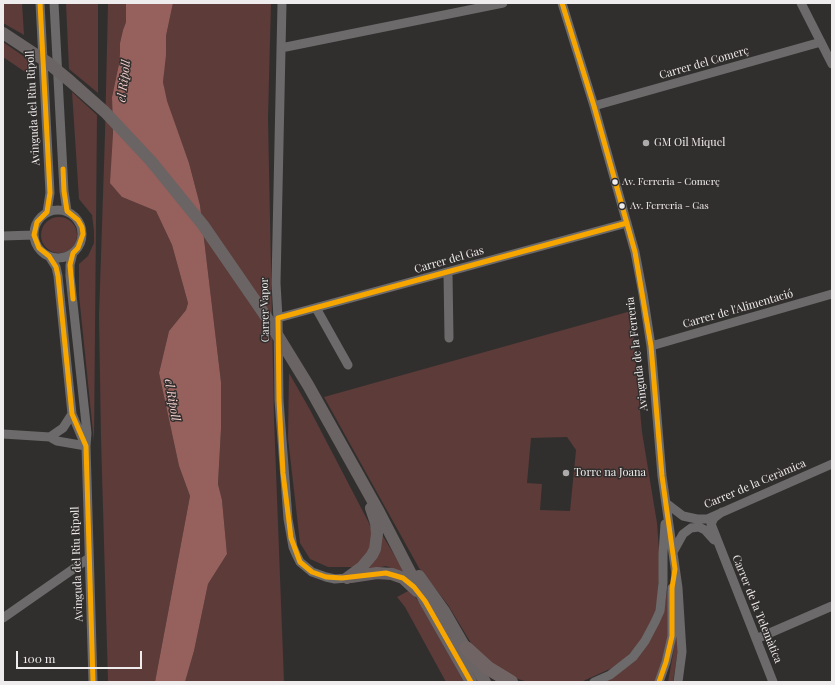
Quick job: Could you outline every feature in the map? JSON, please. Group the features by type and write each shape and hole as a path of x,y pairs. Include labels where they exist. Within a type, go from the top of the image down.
{"highway":[{"path":"466,648 488,668 511,682"}],"main road":[{"path":"3,33 35,54 70,81 105,112 151,161 203,225 253,298 315,398 398,546 425,601 471,682"},
{"path":"347,578 368,561 372,556 376,542 376,523 360,478"},
{"path":"398,546 437,601 485,682"},
{"path":"347,578 377,573 386,573 398,576 408,582 425,601"}],"street":[{"name":"Avinguda del Riu Ripoll","path":"40,3 50,193 47,212"},
{"path":"54,3 64,191 67,211"},
{"name":"Carrer Vapor","path":"282,3 276,283 279,407 283,473 291,538 300,562 312,572 326,577 335,579 347,578"},
{"path":"281,48 503,3"},
{"name":"Avinguda de la Ferreria","path":"562,3 594,106 635,252 650,346 662,476 674,569"},
{"path":"801,3 832,64"},
{"name":"Carrer del Comerç","path":"594,106 821,42"},
{"path":"54,210 67,211 74,215 82,227 81,241 78,248 73,253 62,258 49,256 39,248 34,235 37,222 47,212 54,210"},
{"name":"Carrer del Gas","path":"278,318 448,273 627,222"},
{"path":"3,236 34,235"},
{"name":"Avinguda del Riu Ripoll","path":"73,253 70,265 70,276 85,417 93,682"},
{"name":"Avinguda del Riu Ripoll","path":"49,256 56,267 58,276 72,414 86,446"},
{"path":"448,273 449,338"},
{"name":"Carrer de l'Alimentació","path":"650,346 832,294"},
{"path":"316,308 348,365"},
{"path":"50,437 63,428 72,414"},
{"path":"3,434 50,437 57,441 86,446"},
{"name":"Carrer de la Ceràmica","path":"666,503 677,513 689,518 707,519 832,464"},
{"path":"594,682 610,674 633,656 645,641 660,611 663,583 666,503"},
{"path":"718,546 711,524 714,518 722,512"},
{"path":"672,552 683,534 691,528 699,527 705,530 710,534 718,546"},
{"name":"Carrer de la Telemàtica","path":"718,546 773,682"},
{"path":"3,618 89,558"},
{"path":"659,682 666,662 672,636 672,588 674,569"},
{"path":"674,569 678,588 682,641 678,682"},
{"path":"756,639 832,606"}],"shaded area":[{"path":"3,3 22,3 24,35 3,23"},
{"path":"66,3 98,3 98,93 69,69"},
{"path":"108,3 126,3 126,22 120,43 119,64 112,97 113,134 122,197 156,211 172,245 188,303 186,310 169,331 159,373 179,466 190,496 155,682 108,682 99,316"},
{"path":"173,3 271,3 268,118 274,418 284,682 185,682 194,651 208,584 227,554 222,500 218,484 221,429 221,382 200,205 189,163 166,101 163,82 166,36"},
{"path":"3,42 29,60 31,76 3,57"},
{"path":"72,92 97,115 94,442 79,295 79,264 88,256 94,243 94,231 92,215 79,199"},
{"path":"63,217 72,222 76,228 76,242 72,248 63,253 55,253 46,248 42,242 41,231 46,222 52,218"},
{"path":"631,311 642,432 657,523 660,564 657,608 644,636 637,646 625,659 612,668 581,682 528,682 504,673 480,655 448,605 419,568 324,397","holes":["567,437 576,450 570,511 540,510 542,484 527,483 531,438"]},
{"path":"289,373 369,523 374,536 368,551 356,567 328,567 310,559 300,543 288,438"},
{"path":"381,533 406,574 386,566 368,570 378,552"},
{"path":"410,590 419,602 464,682 446,682 405,607 397,597"},
{"path":"667,591 669,591 668,643 655,681 608,682 607,680 651,638 662,616"},
{"path":"677,631 678,649 673,682 668,682"}],"water":[{"name":"el Ripoll","path":"126,3 173,3 166,36 166,55 163,82 167,101 189,163 200,205 221,382 221,429 218,484 222,500 227,554 208,584 194,651 185,682 155,682 190,496 179,466 159,373 169,331 186,310 188,303 172,245 156,211 122,197 110,183 113,134 112,97 119,64 120,43 126,22"}],"transit line":[{"path":"40,3 50,193 47,212 37,222 34,235 39,248 49,256 56,267 72,414 86,446 93,682"},
{"path":"562,3 594,106 635,252 651,346 662,476 675,569 672,588 672,636 666,662 659,682"},
{"path":"63,169 67,211 78,220 82,227 83,234 78,248 73,253 70,265 73,299"},
{"path":"471,682 425,601 414,587 403,578 386,573 342,578 326,577 312,572 300,562 291,538 283,473 279,400 278,318 627,223"}],"place":[{"name":"GM Oil Miquel","path":"646,143"},
{"name":"Av. Ferreria - Comerç","path":"615,182"},
{"name":"Av. Ferreria - Gas","path":"622,206"},
{"name":"Torre na Joana","path":"566,473"}]}
